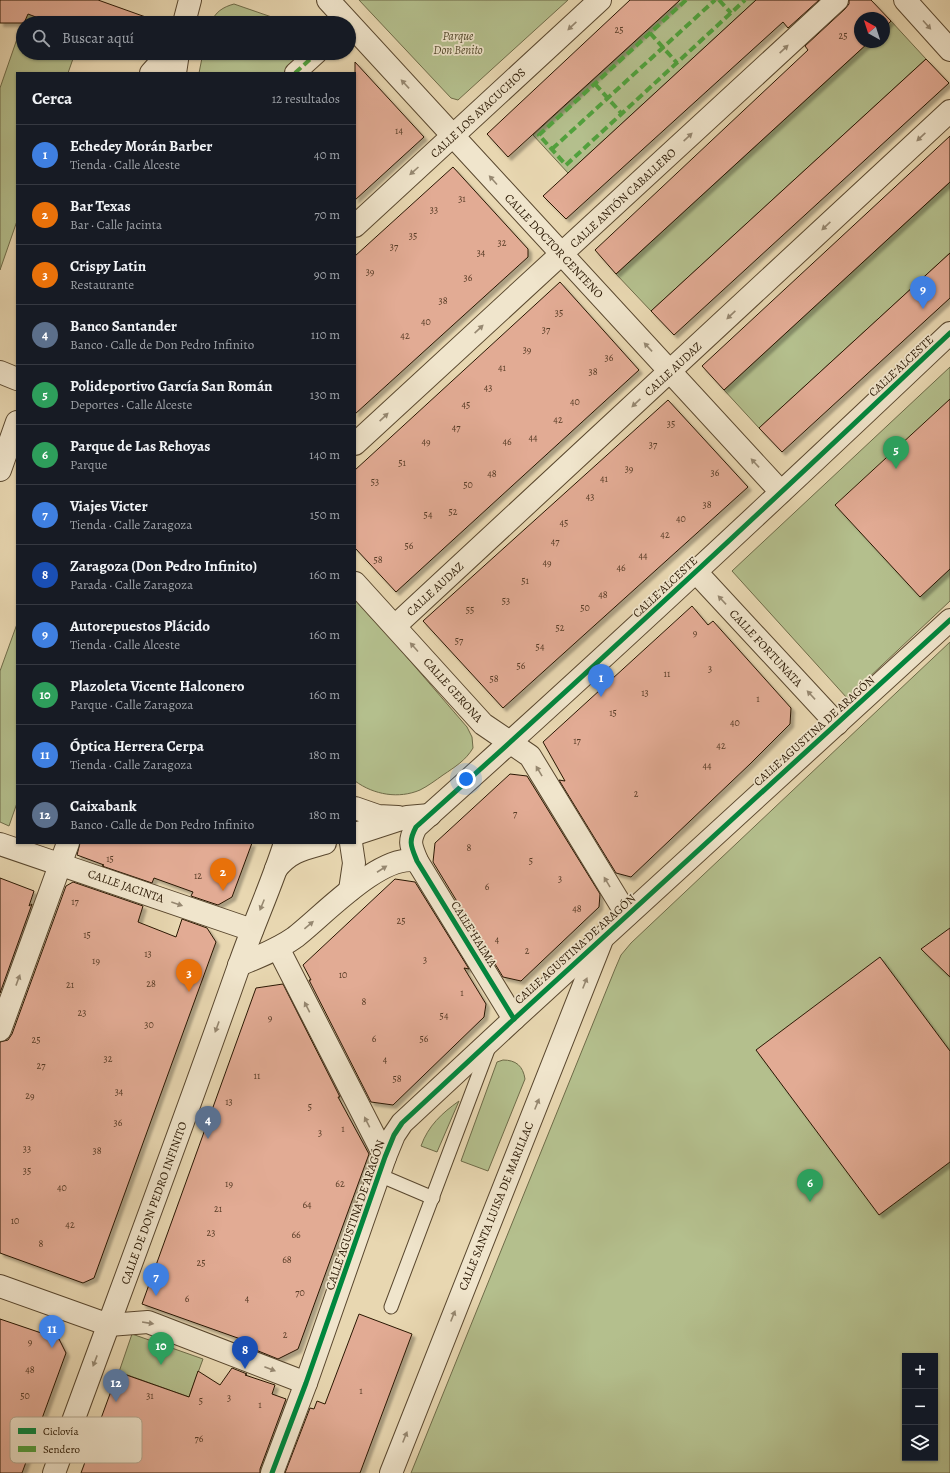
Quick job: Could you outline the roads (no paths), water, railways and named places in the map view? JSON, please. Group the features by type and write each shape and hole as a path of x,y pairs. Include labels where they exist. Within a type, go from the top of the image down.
{"street":[{"path":"186,16 190,0"},
{"name":"CALLE DOCTOR CENTENO","path":"328,0 342,16"},
{"name":"CALLE LOS AYACUCHOS","path":"356,225 600,0"},
{"name":"CALLE ANTÓN CABALLERO","path":"356,443 837,0"},
{"path":"905,0 950,50"},
{"name":"CALLE DOCTOR CENTENO","path":"356,32 781,492"},
{"path":"152,72 163,60"},
{"path":"174,72 177,60"},
{"path":"296,72 309,60"},
{"name":"CALLE AUDAZ","path":"395,626 670,372 950,110"},
{"name":"CALLE ALCESTE","path":"417,861 410,845 416,827 696,572 950,333"},
{"path":"0,372 16,379"},
{"path":"0,470 16,425"},
{"name":"CALLE FORTUNATA","path":"696,572 837,724"},
{"name":"CALLE GERONA","path":"356,584 483,724 530,756 627,915"},
{"name":"CALLE AGUSTINA DE ARAGÓN","path":"272,1473 306,1383 382,1166 394,1136 402,1123 950,620"},
{"path":"356,808 378,816 407,817 430,815"},
{"path":"356,834 407,817"},
{"name":"CALLE JACINTA","path":"0,844 252,930"},
{"path":"0,1030 68,844"},
{"name":"CALLE DE DON PEDRO INFINITO","path":"75,1417 239,965 285,844"},
{"path":"276,869 283,860 292,854 322,844"},
{"path":"350,890 354,863 351,844"},
{"path":"239,965 278,948 294,938 350,890 386,866 410,859 417,861"},
{"name":"CALLE HALMA","path":"417,861 514,1019"},
{"name":"CALLE SANTA LUISA DE MARILLAC","path":"391,1473 602,939"},
{"path":"278,948 382,1166"},
{"path":"0,1286 109,1325 148,1322 306,1383"},
{"name":"CALLE DE DON PEDRO INFINITO","path":"54,1473 58,1463"}],"lane":[{"path":"391,1307 491,1040"},
{"path":"382,1166 433,1198"}],"place":[{"name":"Autorepuestos Plácido","path":"923,309"},
{"name":"Polideportivo García San Román","path":"896,469"},
{"name":"Echedey Morán Barber","path":"601,697"},
{"name":"Bar Texas","path":"223,891"},
{"name":"Crispy Latin","path":"189,992"},
{"name":"Banco Santander","path":"208,1139"},
{"name":"Parque de Las Rehoyas","path":"810,1202"},
{"name":"Viajes Victer","path":"156,1296"},
{"name":"Óptica Herrera Cerpa","path":"52,1348"},
{"name":"Plazoleta Vicente Halconero","path":"161,1365"},
{"name":"Zaragoza (Don Pedro Infinito)","path":"245,1369"},
{"name":"Caixabank","path":"116,1402"}],"park label":[{"name":"Parque Don Benito","path":"458,43"}]}
